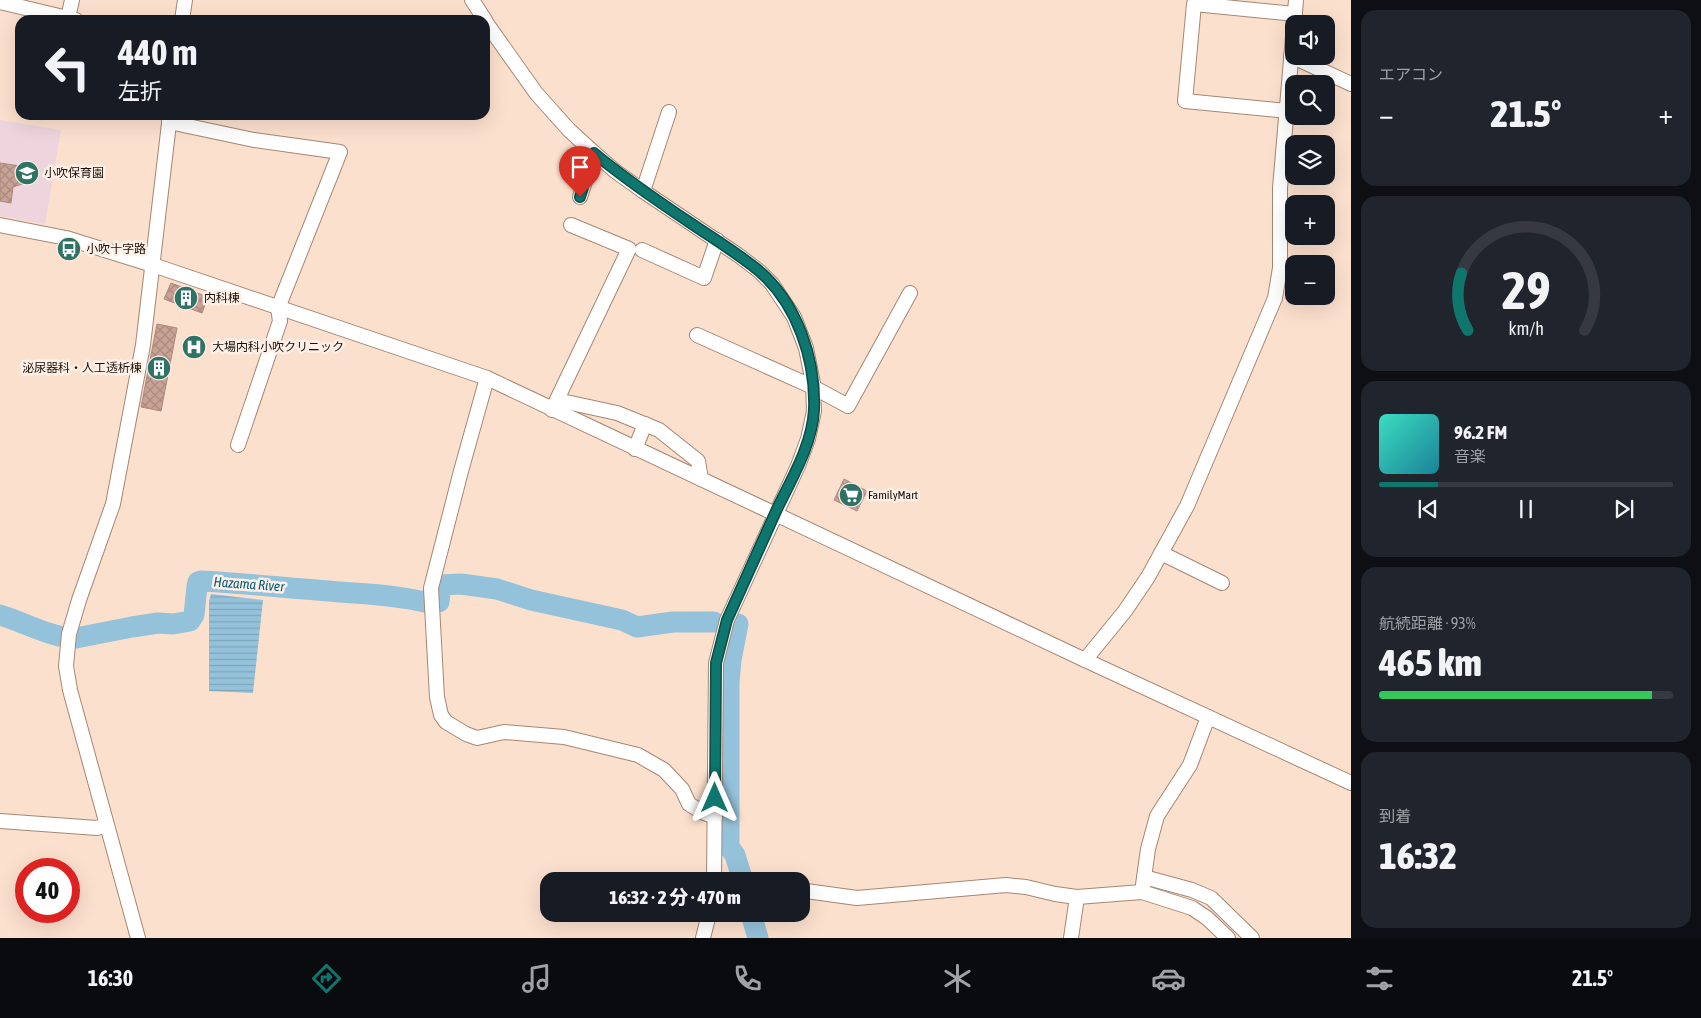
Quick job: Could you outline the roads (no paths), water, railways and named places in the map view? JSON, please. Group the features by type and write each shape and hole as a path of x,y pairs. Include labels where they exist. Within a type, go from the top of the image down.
{"street":[{"path":"72,0 72,15"},
{"path":"183,15 185,0"},
{"path":"472,0 482,15"},
{"path":"0,2 32,5 61,15"},
{"path":"1285,111 1185,100 1194,4 1287,15"},
{"path":"490,27 536,93 569,130 594,153 643,191 759,270 784,300 804,340 810,365 814,411 808,439 798,466 727,620 716,663 714,872"},
{"path":"1310,65 1351,84"},
{"path":"643,191 669,112"},
{"path":"138,938 70,690 66,666 66,649 73,617 113,504 143,345 170,120"},
{"path":"174,120 254,140 340,152 278,308 280,321 238,445"},
{"path":"1086,660 1125,611 1148,577 1187,506 1275,298 1280,268 1280,188 1286,125"},
{"path":"580,197 594,153"},
{"path":"0,225 66,238 153,265 487,378 554,405 635,449 1351,783"},
{"path":"554,405 629,249 572,225"},
{"path":"642,250 704,278 717,240"},
{"path":"697,335 813,387 848,406 910,293"},
{"path":"487,378 431,588 437,697 441,715 446,722 455,728 478,738 504,732 564,737 638,755 664,770 682,789 689,804 715,817"},
{"path":"554,405 617,413 660,430 698,461 701,479"},
{"path":"635,449 645,424"},
{"path":"1161,553 1222,583"},
{"path":"1142,892 1148,849 1157,816 1190,765 1208,717"},
{"path":"0,822 97,828 106,825"},
{"path":"1144,877 1192,890 1211,898 1252,938"},
{"path":"810,892 857,898 1006,886 1026,887 1077,897 1142,892 1192,908 1207,918 1228,938"},
{"path":"1071,938 1077,897"},
{"path":"703,938 707,922"}],"water":[{"path":"211,594 263,600 253,693 209,691 209,601"}],"waterway":[{"name":"Hazama River","path":"76,638 158,623 173,624 190,621 194,615 198,582 201,581 400,597 425,602"},
{"name":"Hazama River","path":"437,602 439,602 441,585 461,584 497,589 531,600 622,620 637,627 673,622 714,622"},
{"name":"Hazama River","path":"0,615 59,636"},
{"name":"Hazama River","path":"734,624 738,624 729,682 729,847 735,855 740,872"},
{"name":"Hazama River","path":"753,922 758,938"}],"place":[{"name":"小吹保育園","path":"27,173"},
{"name":"小吹十字路","path":"69,249"},
{"name":"内科棟","path":"186,298"},
{"name":"大場内科小吹クリニック","path":"194,347"},
{"name":"泌尿器科・人工透析棟","path":"159,368"},
{"name":"FamilyMart","path":"851,495"}]}
